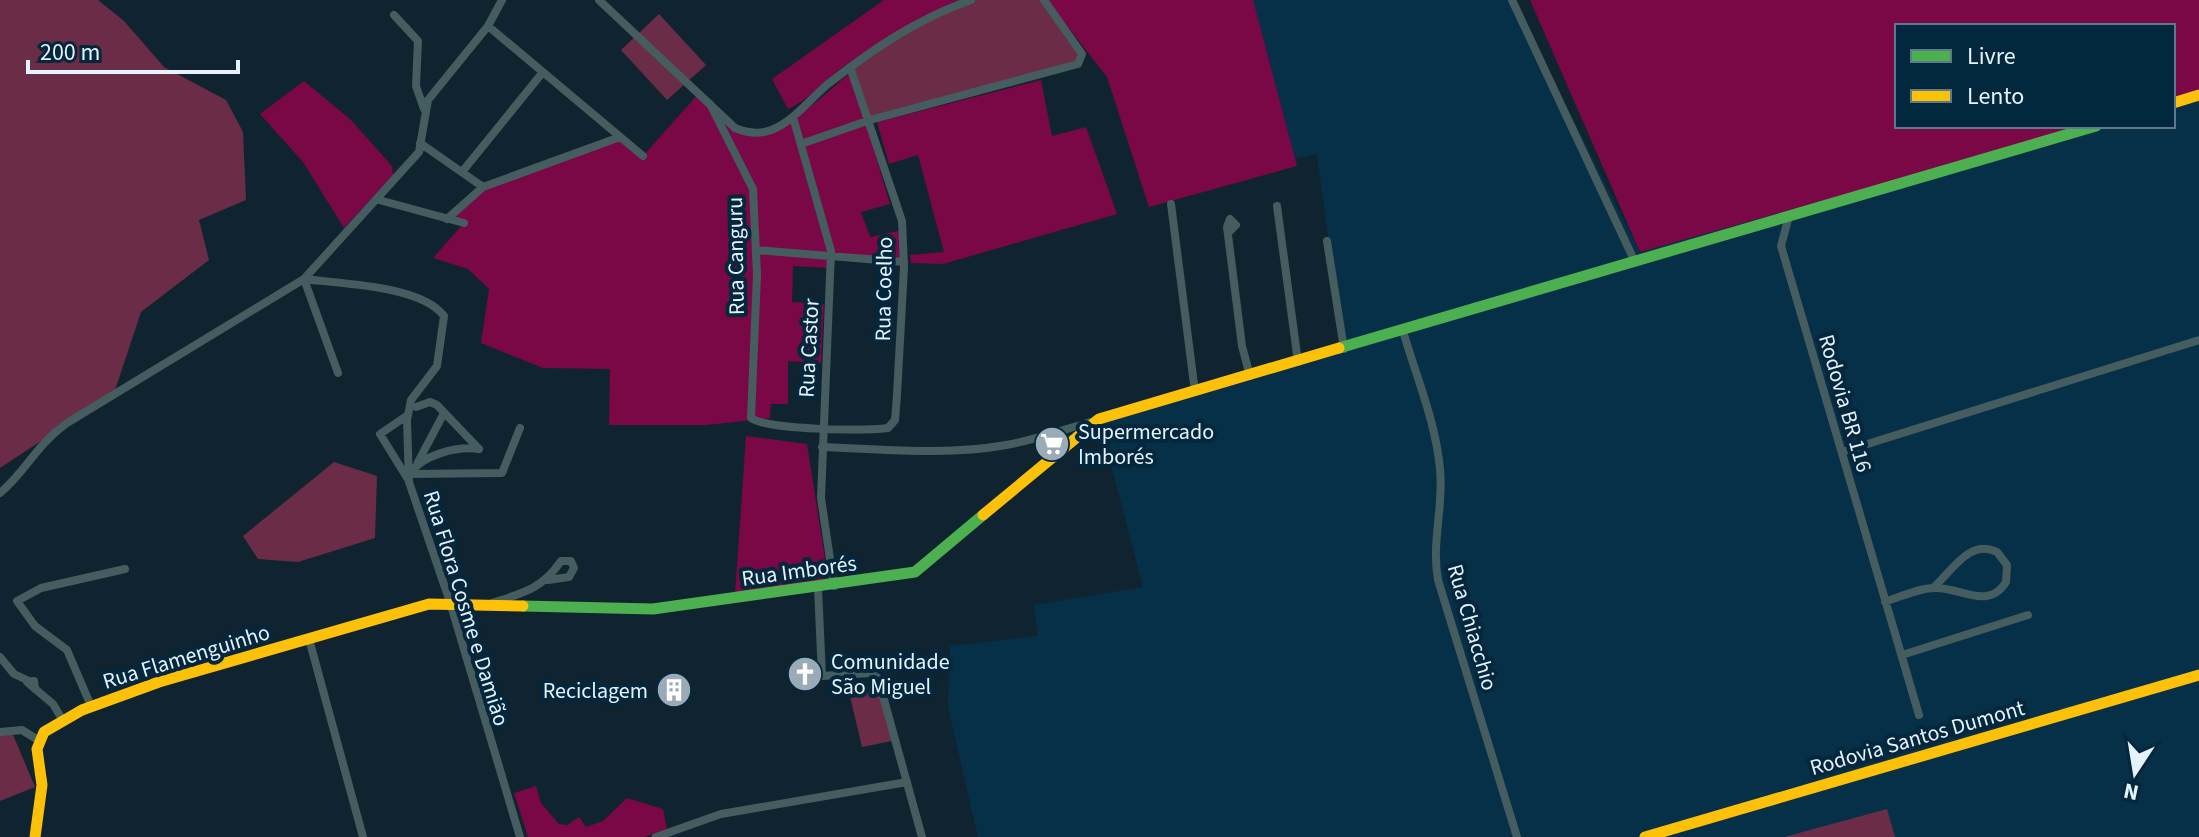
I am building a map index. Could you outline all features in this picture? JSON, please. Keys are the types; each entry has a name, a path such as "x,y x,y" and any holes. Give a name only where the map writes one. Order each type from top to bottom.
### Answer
{"main road":[{"path":"2175,102 2199,95"},
{"path":"1099,419 2089,128"},
{"name":"Rua Imborés","path":"450,602 557,609 653,609 901,576 925,567 1099,419"},
{"name":"Rua Flamenguinho","path":"38,740 62,719 159,682 429,604 450,602"},
{"name":"Rodovia Santos Dumont","path":"1645,837 2199,675"},
{"path":"35,837 42,794 38,740"}],"street":[{"path":"424,109 488,26 502,0"},
{"path":"599,0 735,128 749,134 771,130 793,117 850,67 918,21 971,0"},
{"path":"801,144 870,120 1078,64 1082,54 1044,0"},
{"path":"1512,0 1635,262"},
{"path":"0,493 18,475 40,444 67,423 304,279 379,200 419,152 424,109 416,86 418,41 394,15"},
{"path":"488,26 643,156"},
{"name":"Rua Coelho","path":"822,428 884,429 893,424 904,262 902,221 850,67"},
{"path":"462,172 543,72"},
{"name":"Rua Canguru","path":"710,104 753,189 756,250 751,418 760,423 822,428"},
{"name":"Rua Castor","path":"793,117 827,229 831,256 821,498 834,586"},
{"path":"447,219 483,187 620,137"},
{"path":"420,143 483,187"},
{"path":"379,200 464,223"},
{"path":"1171,204 1190,329 1194,392"},
{"path":"1277,206 1298,362"},
{"name":"Rodovia BR 116","path":"1789,215 1781,246 1919,715"},
{"path":"1228,233 1242,346 1250,376"},
{"path":"1327,241 1344,349"},
{"path":"756,250 904,262"},
{"path":"304,279 338,373"},
{"name":"Rua Flora Cosme e Damião","path":"304,279 390,291 430,304 441,312 445,325 437,366 411,400 408,415 409,478 450,602 520,837"},
{"name":"Rua Chiacchio","path":"1403,331 1439,459 1441,482 1434,551 1438,580 1517,837"},
{"path":"1842,452 2199,340"},
{"path":"416,407 430,402 479,449 464,447 418,462"},
{"path":"409,478 444,413"},
{"path":"408,415 380,434 409,478"},
{"path":"822,447 941,451 1006,445 1099,419"},
{"path":"409,478 502,473 520,428"},
{"path":"1885,602 1933,588 1960,591 1979,598 1992,596 2006,582 2007,565 1993,549 1977,548 1967,552 1933,588"},
{"path":"91,706 67,650 35,626 17,601 41,588 125,569"},
{"path":"491,604 548,580"},
{"path":"818,588 822,676 866,672 876,675 922,837"},
{"path":"1902,655 2028,615"},
{"path":"309,639 363,837"},
{"path":"0,657 14,674 53,704 62,719"},
{"path":"0,732 22,730 38,740"},
{"path":"656,837 721,814 907,782"}],"shaded area":[{"path":"0,0 98,0 124,21 164,67 226,100 243,132 246,200 199,220 209,260 141,312 114,393 0,468"},
{"path":"884,0 960,0 874,46 788,109 772,79"},
{"path":"971,0 1044,0 1082,54 1081,61 870,120 850,67 902,31"},
{"path":"1047,0 1253,0 1297,166 1149,207 1107,77"},
{"path":"1242,0 1513,0 1640,252 2045,128 2175,128 2175,88 2199,81 2199,837 978,837 948,707 950,646 1038,636 1034,605 1143,587 1099,419 1343,348 1317,154 1279,162"},
{"path":"1530,0 2199,0 2199,95 2175,101 2175,24 1895,24 1895,128 2081,128 1640,252"},
{"path":"659,14 706,65 667,100 621,50"},
{"path":"851,72 890,204 861,212 870,237 902,230 904,262 831,256 831,268 793,266 792,302 824,304 821,363 788,361 788,404 771,404 770,418 707,425 609,425 610,369 543,368 481,343 489,289 468,269 433,258 463,224 447,219 485,186 620,137 643,156 699,93 736,128 768,130 813,105"},
{"path":"1041,80 1052,136 1086,127 1117,214 943,264 911,263 910,255 944,252 918,155 889,164 877,122"},
{"path":"304,81 351,120 392,166 393,175 344,228 303,162 260,114"},
{"path":"746,436 807,444 829,584 735,594"},
{"path":"334,462 377,476 375,538 298,562 258,559 243,536"},
{"path":"880,689 892,741 862,747 850,696"},
{"path":"11,730 35,787 0,801 0,734"},
{"path":"536,786 541,803 559,824 567,825 579,817 586,827 603,821 627,798 663,809 667,829 644,837 528,837 514,793"},
{"path":"1887,809 1895,837 1784,837"}],"traffic: fast":[{"path":"1339,348 2089,128"},
{"path":"523,606 653,609 915,572 983,515"}],"traffic: slow":[{"path":"2175,102 2199,95"},
{"path":"983,515 1099,419 1339,348"},
{"path":"35,837 42,785 37,749 44,732 82,710 159,682 429,604 523,606"},
{"path":"1645,837 2199,675"}],"place":[{"name":"Supermercado Imborés","path":"1052,444"},
{"name":"Comunidade São Miguel","path":"805,674"},
{"name":"Reciclagem","path":"674,690"}]}
